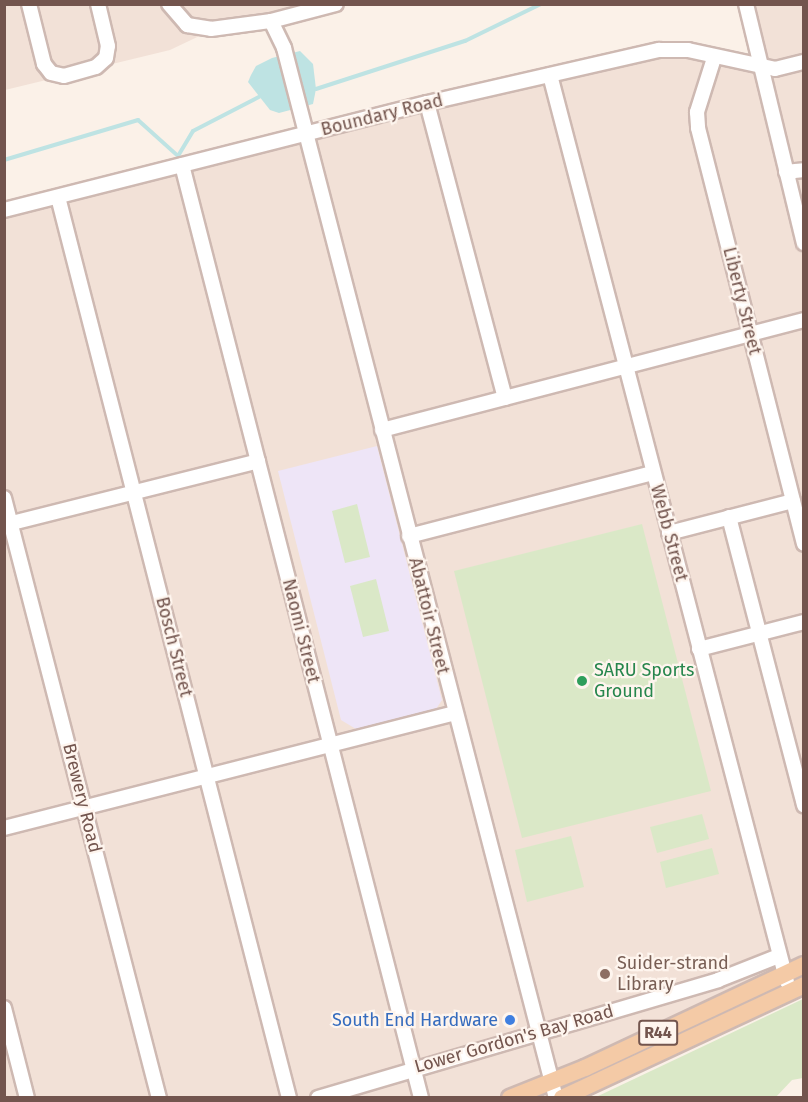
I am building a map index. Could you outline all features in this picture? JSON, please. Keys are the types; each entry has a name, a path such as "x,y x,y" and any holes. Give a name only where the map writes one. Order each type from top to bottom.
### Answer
{"main road":[{"name":"R44","path":"510,1098 553,1090 804,965"},
{"name":"R44","path":"562,1098 797,988"}],"street":[{"path":"28,4 44,64 51,73 64,76 96,67 106,58 108,45 98,4"},
{"path":"169,4 187,25 199,28 271,21 309,8 336,4"},
{"path":"746,4 804,243"},
{"name":"Abattoir Street","path":"271,21 285,52 553,1090"},
{"name":"Boundary Road","path":"4,210 427,103 658,50 688,50 714,58 775,69 804,62"},
{"name":"Liberty Street","path":"714,58 698,112 698,128 804,544"},
{"name":"Webb Street","path":"550,75 779,956 784,973 797,988"},
{"path":"427,103 505,398"},
{"name":"Naomi Street","path":"182,165 421,1098"},
{"path":"786,172 804,170"},
{"name":"Bosch Street","path":"58,197 289,1098"},
{"path":"382,430 804,320"},
{"path":"8,524 258,461"},
{"path":"409,536 653,473"},
{"name":"Brewery Road","path":"4,498 8,524 159,1098"},
{"path":"669,532 793,501"},
{"path":"729,517 804,805"},
{"path":"699,649 804,622"},
{"path":"4,828 454,713"},
{"name":"Lower Gordon's Bay Road","path":"318,1098 413,1068 718,980 779,956"},
{"path":"4,1008 27,1098"}],"shaded area":[{"path":"5,5 343,5 212,30 170,50 5,90"},
{"path":"745,5 803,5 803,975 535,1097 5,1098 5,211 659,50 760,66"},
{"path":"377,446 442,700 436,709 356,729 341,720 278,471"}],"green space":[{"path":"357,504 370,557 345,563 332,511"},
{"name":"SARU Sports Ground","path":"642,524 711,791 522,838 454,571"},
{"path":"376,579 389,631 363,637 350,586"},
{"path":"702,814 709,839 657,853 650,827"},
{"path":"571,836 584,887 527,902 515,850"},
{"path":"712,848 719,874 666,888 660,862"},
{"path":"803,999 803,1078 792,1080 776,1097 596,1097"}],"water":[{"path":"300,51 313,64 316,89 313,104 279,113 270,110 248,82 251,75 256,66 272,58"}],"waterway":[{"path":"316,89 465,41 541,4"},
{"path":"4,160 138,120 178,156 193,131 259,97"}],"place":[{"name":"SARU Sports Ground","path":"582,681"},
{"name":"Suider-strand Library","path":"605,974"},
{"name":"South End Hardware","path":"510,1020"}]}
